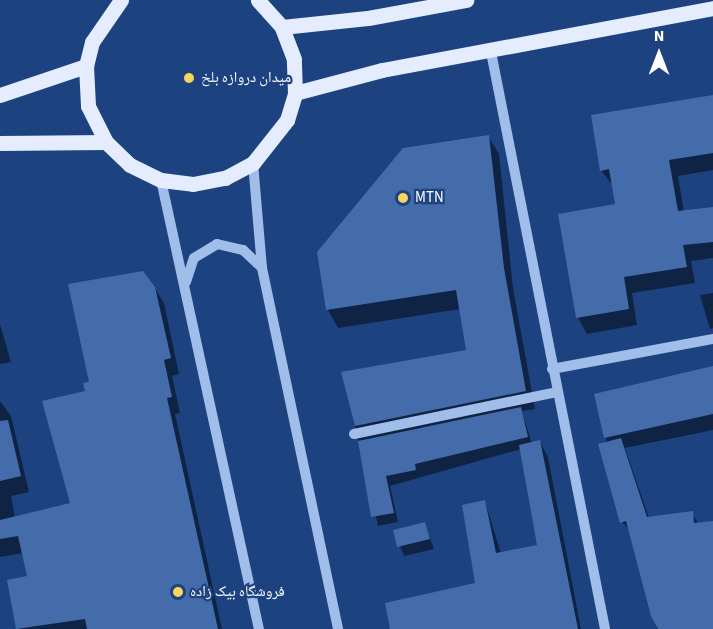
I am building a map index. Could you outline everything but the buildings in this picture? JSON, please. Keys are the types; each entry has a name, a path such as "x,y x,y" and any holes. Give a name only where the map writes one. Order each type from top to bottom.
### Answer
{"main road":[{"path":"121,0 96,34 86,66 88,106 106,142 130,165 161,180 203,182 253,163 273,144 295,93 294,59 282,27 258,0"},
{"path":"282,27 368,18 466,0"},
{"path":"295,93 382,69 491,52 713,8"},
{"path":"0,95 86,66"},
{"path":"0,143 106,142"}],"street":[{"path":"491,52 605,629"},
{"path":"253,163 262,268 338,629"},
{"path":"161,180 259,629"},
{"path":"185,283 194,258 217,244 243,250 262,268"},
{"path":"552,369 713,339"},
{"path":"354,434 557,393"}],"place":[{"name":"میدان دروازه بلخ","path":"189,78"},
{"name":"MTN","path":"403,198"},
{"name":"فروشگاه بیک زاده","path":"178,592"}]}
